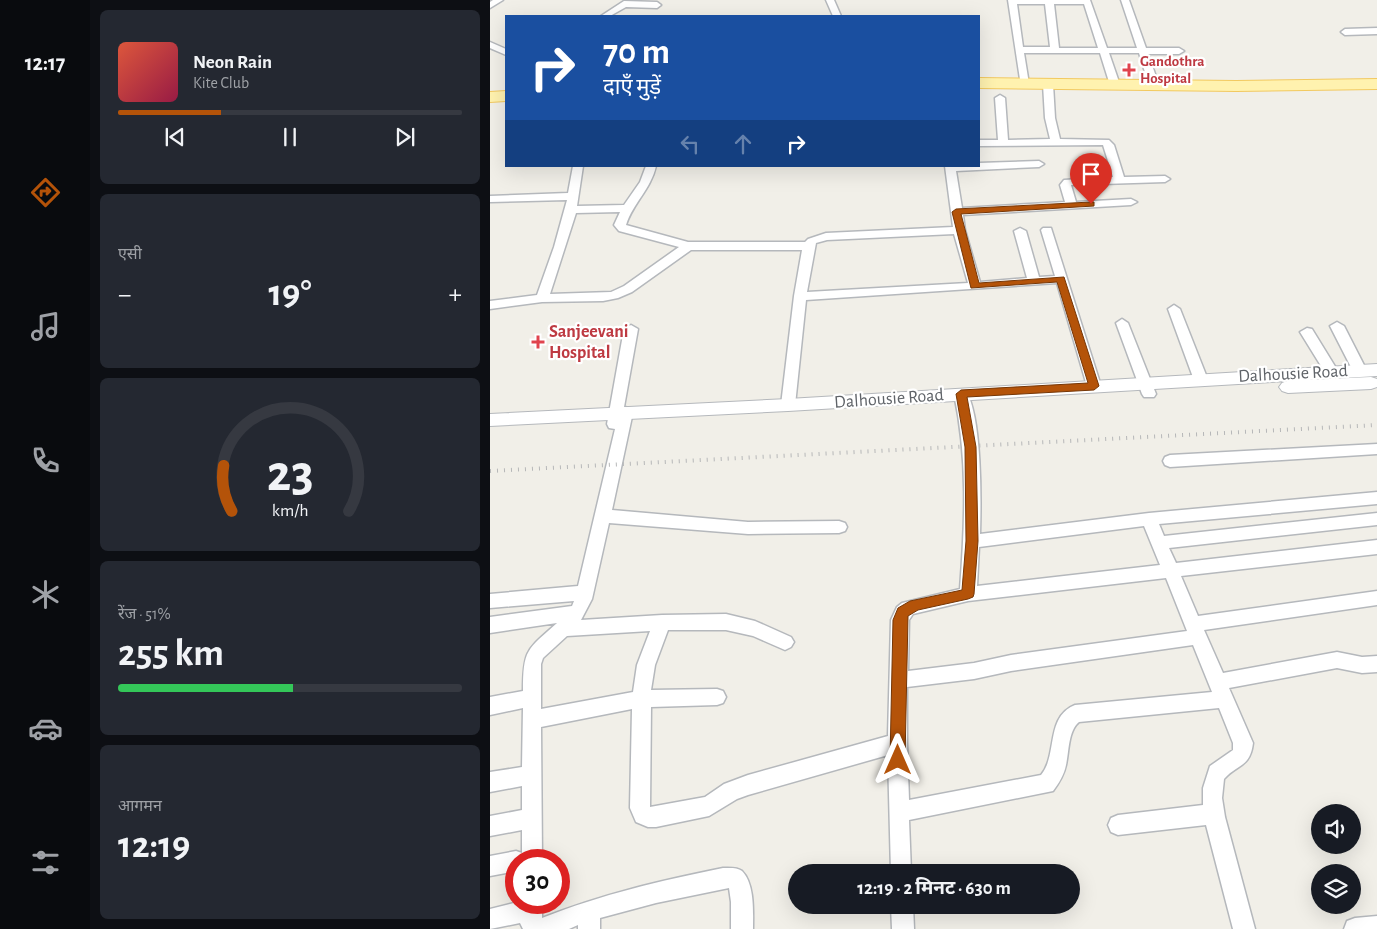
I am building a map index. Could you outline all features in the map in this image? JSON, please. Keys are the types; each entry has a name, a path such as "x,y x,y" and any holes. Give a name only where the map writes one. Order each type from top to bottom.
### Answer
{"main road":[{"path":"980,83 1115,85 1377,84"},
{"path":"490,97 505,96"}],"street":[{"path":"490,5 499,0"},
{"path":"830,0 837,15"},
{"path":"1125,0 1154,85"},
{"path":"1024,84 1012,1 1086,2 1115,85"},
{"path":"1049,2 1055,50"},
{"path":"607,15 624,4 657,5"},
{"path":"1345,32 1377,31"},
{"path":"490,45 505,52"},
{"path":"1019,50 1179,51"},
{"path":"1048,84 1050,118 1056,142"},
{"path":"1000,98 1003,143"},
{"path":"980,143 1098,141 1108,143 1119,180"},
{"path":"980,166 1039,164"},
{"path":"542,298 571,210 578,167"},
{"path":"651,167 647,184 628,208 620,222 623,229 688,246 809,246"},
{"path":"950,167 959,230 975,286"},
{"path":"1072,205 1066,183 1165,179"},
{"path":"490,212 492,199 573,196"},
{"path":"956,212 1131,202"},
{"path":"571,210 628,208"},
{"path":"788,405 800,296 809,246 812,241 821,237 959,230"},
{"path":"1047,230 1094,386"},
{"path":"1020,231 1034,281"},
{"path":"490,305 542,298 603,297 620,293 688,246"},
{"path":"800,296 1061,279"},
{"path":"1174,309 1201,380"},
{"path":"1122,323 1147,389"},
{"path":"1337,326 1368,370"},
{"path":"526,849 531,818 531,698 533,659 541,648 563,630 577,613 585,593 603,516 620,418 631,329"},
{"path":"1307,332 1331,372"},
{"name":"Dalhousie Road","path":"490,420 786,415 1094,386 1147,389 1201,380 1368,370"},
{"name":"Dalhousie Road","path":"490,432 620,418 788,405 962,399 1147,389 1377,382"},
{"path":"962,399 971,447 972,541 968,594"},
{"path":"1170,460 1377,448"},
{"path":"972,541 1149,519 1377,498"},
{"path":"603,516 748,528 839,527"},
{"path":"1149,519 1239,732 1243,752 1238,760 1220,768 1214,776 1211,800 1244,929"},
{"path":"1159,543 1377,519"},
{"path":"901,864 897,743 900,620 903,612 915,605 968,594 1377,547"},
{"path":"490,601 585,593"},
{"path":"899,680 974,671 1377,598"},
{"path":"490,625 577,613"},
{"path":"563,630 662,623 726,622 755,629 785,642"},
{"path":"662,623 646,665 641,699 640,808 643,815 648,817 709,806 731,792 748,785 897,743"},
{"path":"898,812 1046,784 1052,778 1056,768 1067,720 1075,714 1221,690 1337,660 1362,665 1377,664"},
{"path":"531,720 641,699 718,697"},
{"path":"490,706 531,698"},
{"path":"490,782 531,775"},
{"path":"1118,825 1215,814"},
{"path":"490,826 531,818"},
{"path":"490,866 505,863"},
{"path":"531,914 530,923 535,928 541,929 590,920 656,892 723,878 734,878 739,884 741,894 742,929"},
{"path":"490,920 508,914"},
{"path":"902,914 903,929"},
{"path":"1355,929 1377,927"}],"railway":[{"path":"490,471 1377,425"}],"place":[{"name":"Gandothra Hospital","path":"1129,70"},
{"name":"Sanjeevani Hospital","path":"538,342"}],"route":[{"path":"898,760 900,620 903,612 915,605 968,594 972,541 971,447 961,394 1094,386 1061,279 975,286 959,230 956,212 1091,204"}]}
